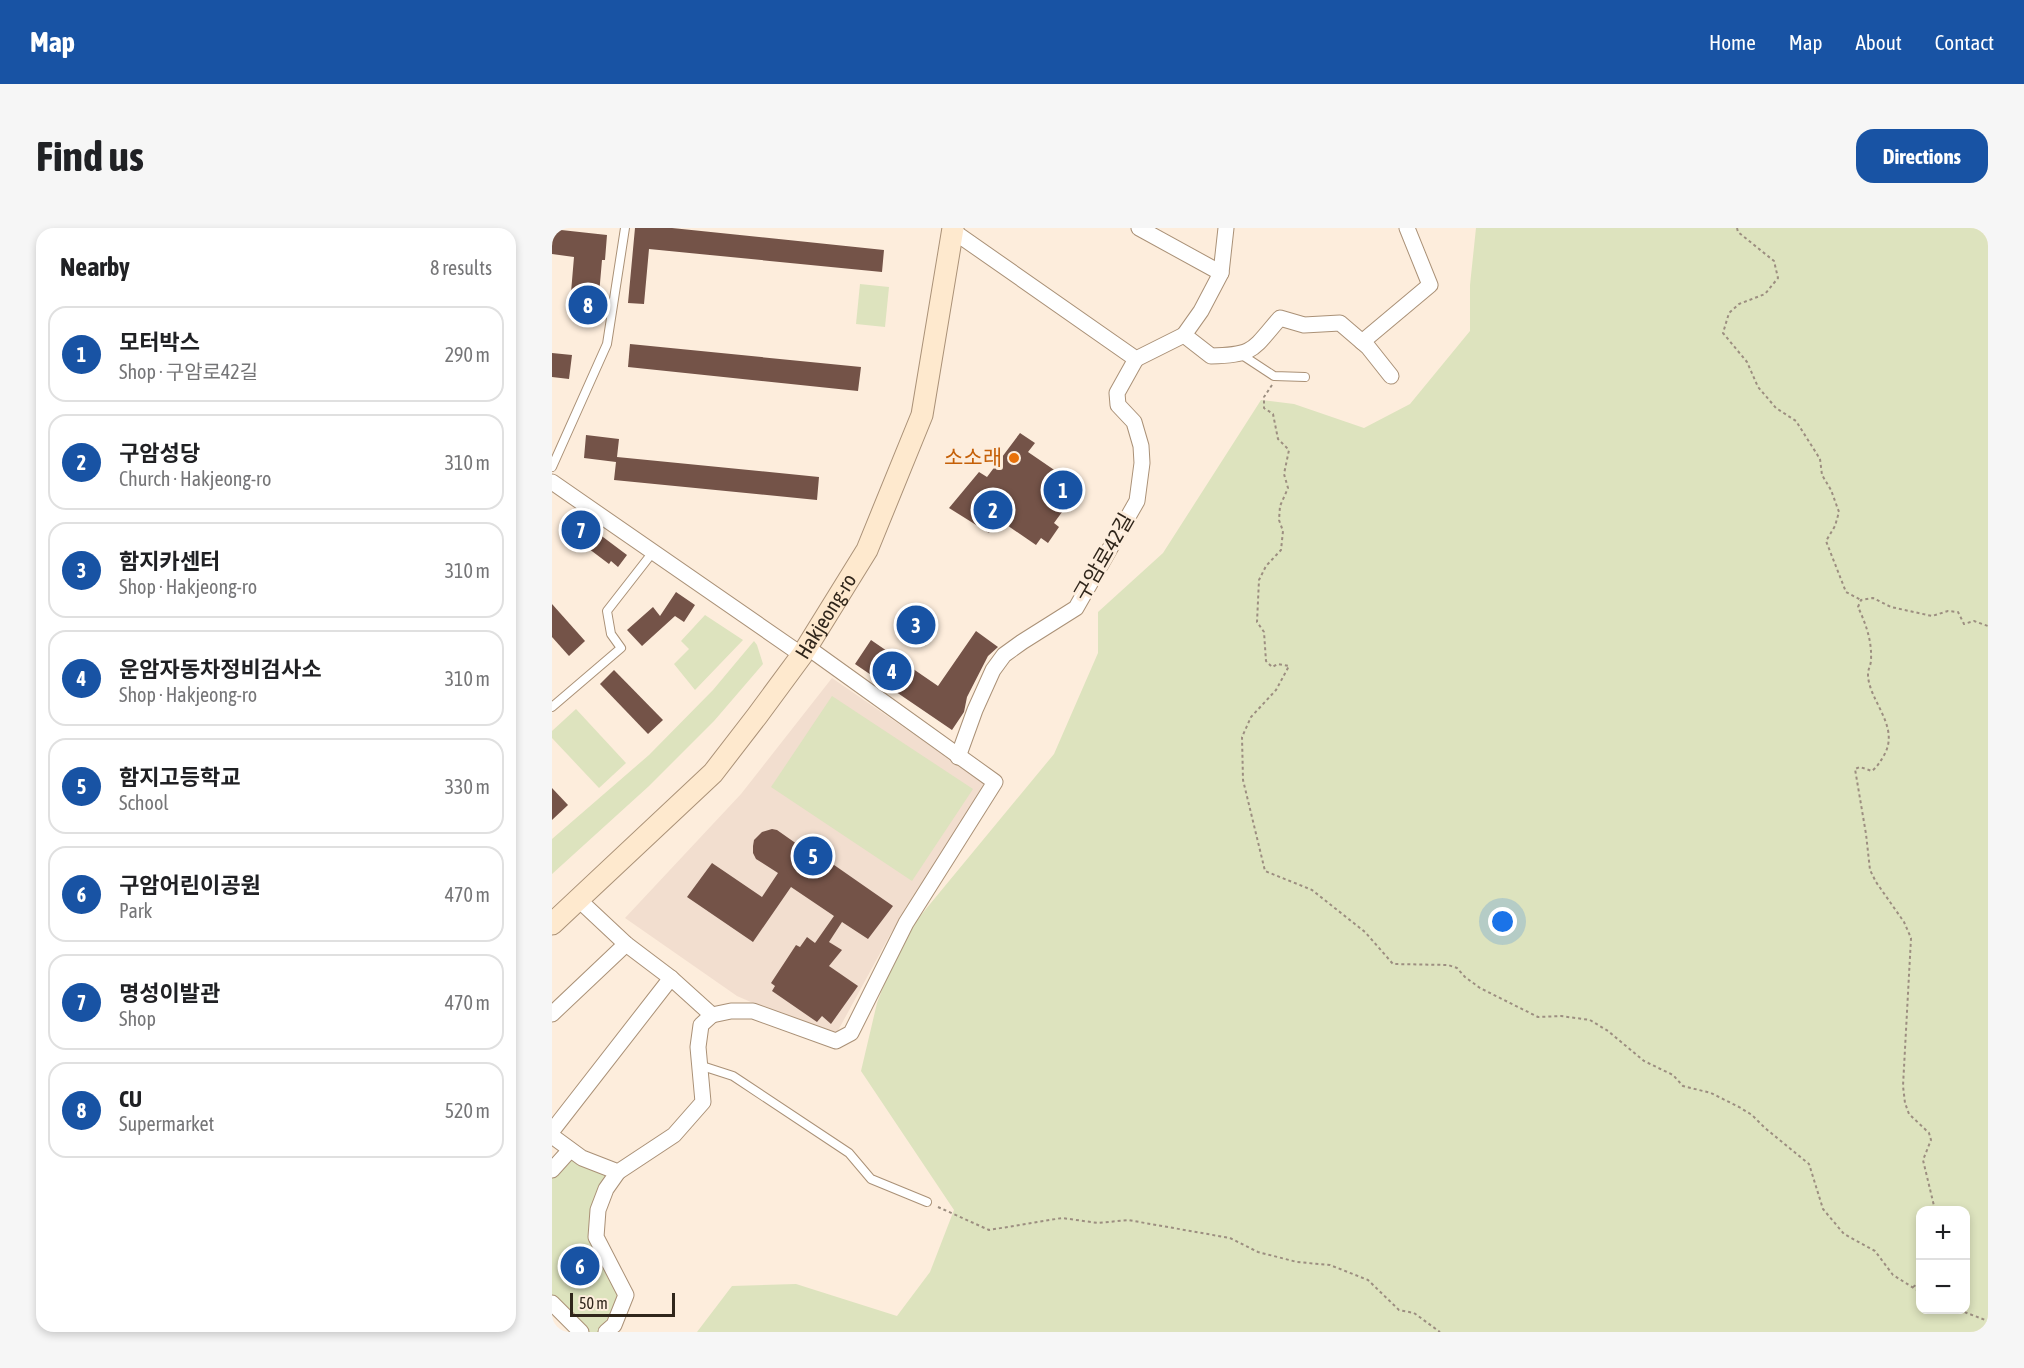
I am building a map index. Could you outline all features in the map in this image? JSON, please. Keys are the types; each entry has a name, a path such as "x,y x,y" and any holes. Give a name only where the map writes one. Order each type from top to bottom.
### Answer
{"main road":[{"name":"Hakjeong-ro","path":"552,924 712,773 804,651 867,550 922,415 953,229"}],"street":[{"path":"1138,228 1221,273"},
{"path":"953,229 1136,359 1184,335 1201,311 1221,273 1226,228"},
{"path":"1362,342 1430,285 1407,228"},
{"path":"1184,335 1211,356 1241,354 1252,350 1280,318 1304,325 1340,323 1362,342 1391,376"},
{"name":"구암로42길","path":"958,757 993,670 1004,655 1076,608 1137,501 1142,463 1141,446 1134,422 1118,405 1117,393 1136,359"},
{"path":"552,482 995,782 906,923 851,1033 836,1041 753,1011 731,1011 712,1015 701,1025 698,1047 703,1102 674,1135 618,1172 606,1189 598,1210 596,1237 626,1295 614,1325 606,1332"},
{"path":"579,900 626,944 671,978 712,1015"},
{"path":"552,1014 626,944"},
{"path":"552,1131 671,978"},
{"path":"552,1136 582,1158 618,1172"},
{"path":"552,1170 570,1150"},
{"path":"552,1303 581,1332"}],"lane":[{"path":"552,467 607,344 625,228"},
{"path":"1241,354 1274,376 1305,377"},
{"path":"552,707 621,648 611,634 607,611 653,552"},
{"path":"699,1065 733,1076 743,1082 849,1153 871,1179 927,1202"}],"path":[{"path":"1737,228 1738,232 1774,261 1778,278 1765,294 1739,304 1729,313 1723,333 1747,362 1758,387 1776,408 1796,421 1820,459 1822,475 1831,490 1839,512 1835,526 1826,541 1846,592 1861,600 1873,598 1891,607 1932,616 1948,611 1958,612 1964,624 1974,621 1988,626"},
{"path":"1274,376 1274,382 1264,397 1264,408 1273,414 1278,439 1289,450 1284,474 1288,488 1280,506 1281,550 1266,566 1259,580 1257,622 1264,632 1266,661 1272,668 1278,664 1289,666 1276,690 1251,717 1242,737 1243,780 1265,871 1312,890 1365,932 1393,964 1448,965 1457,968 1480,988 1538,1017 1561,1016 1590,1020 1608,1031 1644,1061 1673,1075 1683,1086 1711,1093 1752,1115 1809,1164 1823,1209 1844,1234 1875,1251 1893,1275 1916,1290"},
{"path":"1861,600 1858,607 1868,628 1871,662 1867,673 1884,715 1889,738 1888,750 1876,768 1872,771 1860,767 1855,770 1870,870 1904,922 1911,938 1905,1103 1909,1114 1929,1132 1931,1140 1923,1160 1934,1206"},
{"path":"927,1202 989,1230 1062,1218 1098,1223 1128,1220 1230,1238 1258,1252 1297,1262 1330,1265 1368,1280 1400,1310 1414,1313 1440,1332"},
{"path":"1970,1314 1988,1321"}],"shaded area":[{"path":"832,678 989,786 891,933 834,1038 737,996 625,918 741,794"}],"green space":[{"path":"1476,228 1988,228 1988,1332 697,1332 732,1286 796,1284 897,1316 930,1272 954,1210 861,1071 877,1003 902,938 1054,754 1098,653 1098,612 1163,553 1261,400 1294,404 1364,428 1410,404 1470,331 1470,285"},
{"path":"860,284 889,287 885,327 856,324"},
{"path":"705,615 743,640 695,690 674,664 689,649 681,641"},
{"path":"754,641 763,664 714,721 649,786 552,874 552,839 649,755 713,690"},
{"path":"832,696 973,789 912,881 771,787"},
{"path":"576,709 626,763 599,788 552,738 552,731"},
{"path":"570,1158 614,1175 596,1237 622,1295 599,1332 588,1332 552,1296 552,1177"}],"building":[{"path":"635,228 672,228 884,250 882,272 649,249 644,304 628,303"},
{"path":"552,229 607,235 605,260 602,260 597,318 569,316 574,257 552,254"},
{"path":"630,344 861,367 858,391 628,367"},
{"path":"552,353 572,355 569,379 552,377"},
{"path":"1020,433 1035,443 1028,452 1066,478 1071,472 1084,482 1054,523 1059,527 1048,543 1041,538 1036,545 998,519 989,533 949,508 979,472 987,477"},
{"path":"586,435 619,439 617,457 819,477 817,500 614,480 616,462 584,458"},
{"path":"579,519 627,555 618,567 611,561 609,564 568,533"},
{"path":"676,592 695,605 684,622 675,616 642,646 627,630 653,607 660,616"},
{"path":"552,604 585,641 569,656 552,637"},
{"path":"911,609 938,627 925,646 898,628"},
{"path":"976,631 998,647 988,656 967,697 964,712 952,730 855,664 871,640 938,686"},
{"path":"614,670 663,720 648,734 600,684"},
{"path":"552,788 568,805 552,820"},
{"path":"777,830 804,849 812,853 814,851 893,906 868,939 842,922 829,942 842,950 829,966 858,986 831,1024 822,1016 817,1022 772,991 775,986 771,983 796,945 800,947 807,937 815,943 834,916 791,887 753,942 687,897 712,863 762,897 778,873 756,859 753,846 754,840 762,832"}],"place":[{"name":"CU","path":"588,305"},
{"name":"소소래","path":"1014,458"},
{"name":"모터박스","path":"1063,490"},
{"name":"구암성당","path":"993,510"},
{"name":"명성이발관","path":"581,530"},
{"name":"함지카센터","path":"916,625"},
{"name":"운암자동차정비검사소","path":"892,671"},
{"name":"함지고등학교","path":"813,856"},
{"name":"구암어린이공원","path":"580,1266"}]}
